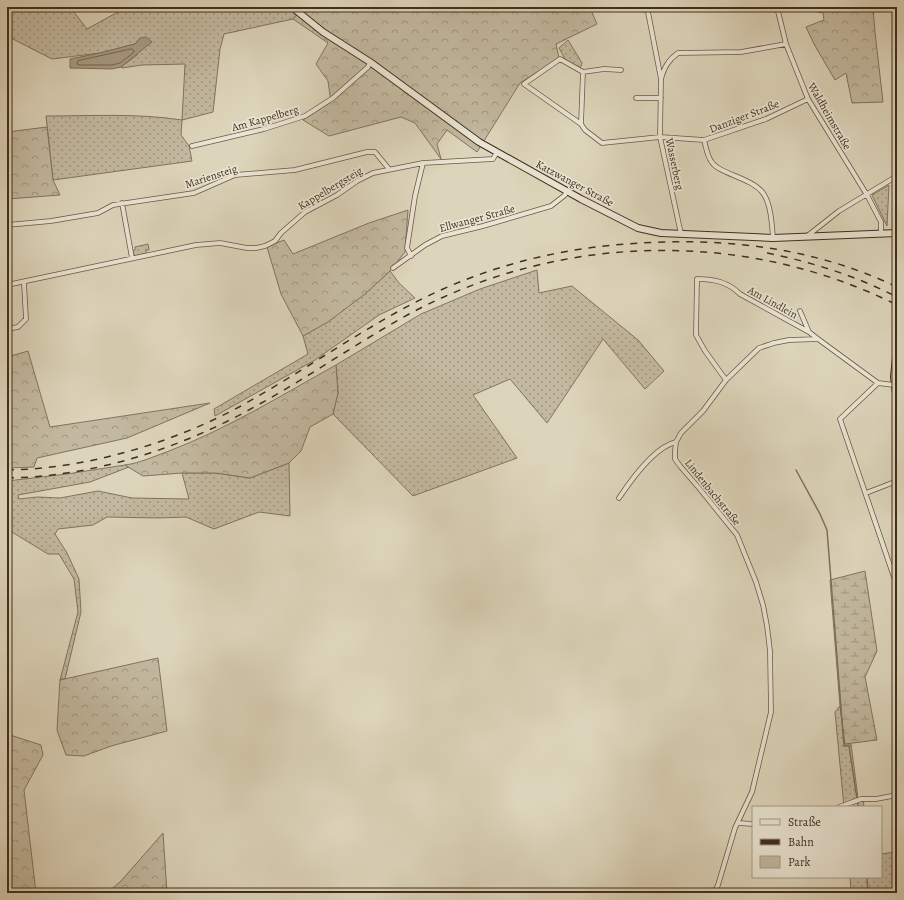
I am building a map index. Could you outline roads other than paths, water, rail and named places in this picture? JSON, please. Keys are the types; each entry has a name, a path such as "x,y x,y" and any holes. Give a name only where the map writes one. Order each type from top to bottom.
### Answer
{"main road":[{"name":"Katzwanger Straße","path":"292,7 323,32 370,62 479,142 638,228 661,233 773,238 881,233 896,234"},
{"path":"897,348 894,368 894,385 897,401"}],"street":[{"name":"Wasserberg","path":"647,7 661,79 660,137 681,234"},
{"name":"Waldheimstraße","path":"777,7 786,44 808,99 867,195 881,222 881,233"},
{"path":"661,79 665,67 672,57 678,53 741,52 786,44"},
{"name":"Danziger Straße","path":"583,72 560,59 524,84 581,124 585,130 602,143 660,137 704,140 766,119 808,99"},
{"name":"Am Kappelberg","path":"192,146 264,129 305,116 333,98 368,67 370,62"},
{"path":"581,124 583,72 604,69 621,70"},
{"path":"636,98 661,98"},
{"path":"704,140 711,162 717,168 751,182 763,193 770,212 773,238"},
{"name":"Mariensteig","path":"7,225 51,221 98,213 113,205 194,193 235,176 295,170 367,152 375,152 389,169"},
{"name":"Kappelbergsteig","path":"7,285 24,283 132,258 209,244 220,243 247,248 265,246 276,241 281,233 305,212 373,173 423,164 493,159 497,152"},
{"path":"411,256 407,248 415,196 423,164"},
{"path":"806,237 839,211 897,176"},
{"name":"Ellwanger Straße","path":"393,268 425,245 442,236 552,206 564,195 567,190"},
{"path":"122,204 132,258"},
{"name":"Am Lindlein","path":"726,380 705,351 696,335 697,279 708,279 731,286 740,294 809,332"},
{"path":"7,329 18,327 26,319 24,283"},
{"path":"800,311 809,332 878,383 894,385"},
{"path":"619,498 637,473 652,457 670,444 676,442 681,433 703,411 726,380 759,348 789,340 818,339"},
{"path":"878,383 840,419 897,586"},
{"name":"Lindenbachstraße","path":"676,442 674,451 675,459 737,535 756,582 763,605 770,651 771,712 752,792 738,823 714,893"},
{"path":"866,493 897,482"},
{"path":"842,806 861,799 876,799 897,795"},
{"path":"738,823 752,824"}],"water":[{"path":"146,37 152,42 121,67 112,69 70,68 70,59 135,44 140,38"}],"waterway":[{"path":"796,470 827,530 844,746 849,746 857,799"},
{"path":"867,878 868,893"}],"railway":[{"path":"7,470 37,469 96,459 156,443 185,432 239,407 388,317 441,290 472,277 503,267 567,251 666,242 726,243 755,246 813,257 841,265 897,287"},
{"path":"7,478 72,472 104,466 167,447 198,435 256,406 411,313 469,287 529,267 591,255 653,250 716,253 778,263 839,280 897,305"},
{"path":"767,253 834,270 897,297"}]}
